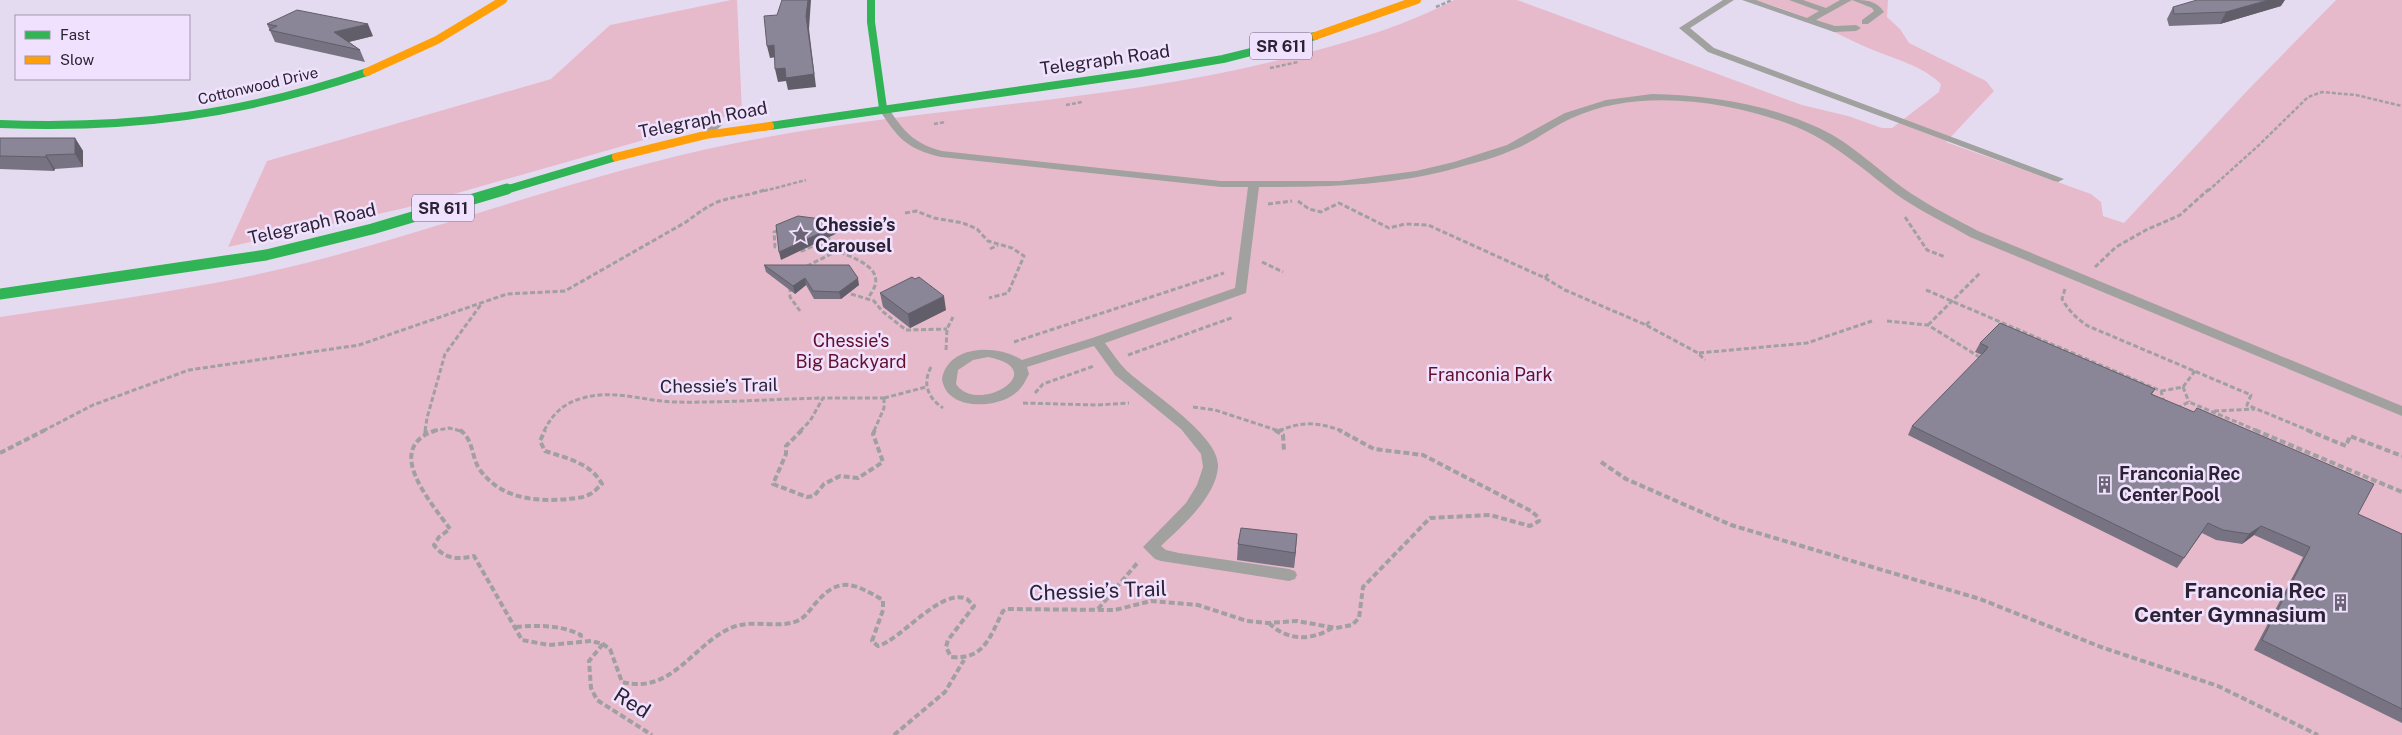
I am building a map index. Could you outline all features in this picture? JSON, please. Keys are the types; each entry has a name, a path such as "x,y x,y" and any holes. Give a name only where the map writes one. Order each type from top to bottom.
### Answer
{"main road":[{"name":"Cottonwood Drive","path":"0,124 72,128 158,121 238,108 291,96 352,77 415,53 474,20 503,0"},
{"path":"871,0 871,22 883,108"},
{"name":"Telegraph Road","path":"0,294 275,253 372,229 597,162 705,135 883,108 1140,73 1223,59 1330,32 1417,0"}],"lane":[{"path":"1730,0 1684,28 1711,50 2058,179"},
{"path":"1747,0 1834,29 1856,28"},
{"path":"1794,0 1827,11"},
{"path":"1808,21 1847,0"},
{"path":"1857,0 1875,6 1879,12 1865,22"},
{"path":"883,108 907,142 925,150 941,154 1254,185 1340,184 1416,174 1457,165 1511,147 1569,115 1606,103 1652,98 1699,100 1762,111 1816,131 1848,150 1889,184 1925,208 1981,237 2402,411"},
{"path":"705,135 718,124 711,120"},
{"path":"1020,365 1097,341 1241,290 1254,185"},
{"path":"1097,341 1120,372 1186,426 1208,453 1212,467 1204,486 1190,507 1151,547 1161,555 1179,559 1289,575"},
{"path":"1001,354 1012,358 1020,365 1022,373 1020,381 1013,389 1002,396 975,400 953,391 948,383 948,374 953,366 962,359 974,355 1001,354"}],"path":[{"path":"2081,279 2116,247 2146,230 2180,215 2259,146 2308,97 2322,92 2356,94 2402,106"},
{"path":"0,453 93,406 188,370 359,345 507,294 565,291 686,222 702,210 721,201 749,196 776,186 806,180"},
{"path":"1294,194 1309,209 1321,212 1339,203 1389,228 1405,224 1428,225 1545,278 1565,290 1646,325 1698,353 1706,360"},
{"path":"1335,198 1344,198"},
{"path":"1265,204 1309,200"},
{"path":"905,212 916,211 934,218 963,223 977,229 988,241 1020,252 1024,256 1008,293 989,298"},
{"path":"1903,213 1928,250 1945,257"},
{"path":"819,244 829,239 826,224 800,220 774,232 775,247 802,251 819,244 859,261 872,270 877,279 868,298"},
{"path":"990,249 998,244"},
{"path":"801,269 836,252"},
{"path":"1259,260 1283,272"},
{"path":"1189,284 1229,272"},
{"path":"1545,278 1549,273"},
{"path":"1928,326 1980,273"},
{"path":"790,283 790,297 800,311"},
{"path":"2065,286 2062,299 2076,318 2103,333 2251,395 2247,405 2346,446 2350,436 2402,456"},
{"path":"1926,290 2161,391 2183,387 2195,371"},
{"path":"851,294 868,298 906,330 947,329"},
{"path":"482,303 445,354 427,418 425,434 413,445 410,466 417,480 450,529 439,537 434,545 438,552 449,558 463,560 474,556 516,627 518,636 530,643 549,645 580,641 604,644 610,650 622,682 634,687 650,685 668,676 719,634 748,623 774,624 799,621 825,592 834,586 847,583 854,584 882,600 884,606 875,626 872,641 878,646 894,640 906,626 950,600 963,597 972,601 974,606 948,640 946,647 951,657 964,660 945,692 894,735"},
{"path":"946,354 947,329 953,318"},
{"path":"1646,325 1650,321"},
{"path":"1698,353 1807,343 1872,321"},
{"path":"1887,321 1928,326 1982,358"},
{"path":"884,398 884,408 873,434 883,462 859,479 851,480 840,476 824,484 814,496 807,497 773,484 786,454 786,446 810,422 823,398 884,398 926,387"},
{"path":"2183,387 2189,402 2402,492"},
{"path":"2161,391 2164,405"},
{"name":"Chessie’s Trail","path":"425,434 449,427 460,430 468,437 480,470 505,492 525,499 579,498 591,493 602,484 600,476 592,470 545,452 540,441 549,419 566,404 596,394 613,393 662,402 823,398"},
{"path":"2174,409 2189,402"},
{"path":"2211,411 2257,409"},
{"name":"Chessie’s Trail","path":"964,660 980,652 1003,611 1007,609 1115,610 1151,601 1198,605 1247,621 1268,623 1297,621 1332,628 1348,627 1356,623 1359,618 1363,587 1430,518 1490,515 1530,526 1539,521 1531,510 1423,455 1374,449 1340,430 1320,424 1301,423 1279,431 1283,435 1284,451"},
{"path":"1601,462 1626,479 1732,525 1858,561 1980,599 2101,647 2218,686 2318,735"},
{"path":"1097,610 1151,547"},
{"name":"Chessie’s Trail","path":"1268,623 1285,635 1306,638 1321,635 1332,628"},
{"path":"516,627 535,625 575,632 581,635 580,641"},
{"name":"Red","path":"604,644 589,661 591,688 597,700 652,735"}],"green space":[{"path":"737,0 742,112 405,208 228,247 267,161 551,79 610,25"},
{"name":"Franconia Park","path":"1454,0 1517,0 1802,105 1848,116 1882,128 1892,128 1939,92 1941,84 1925,72 1798,15 1752,0 1888,0 1887,17 1900,29 1909,43 1986,81 1994,91 1946,142 2091,194 2101,202 2103,216 2124,223 2246,92 2336,0 2402,0 2402,735 0,735 0,317 156,293 272,271 416,232 628,169 736,143 807,130 879,120 1094,94 1236,70 1363,37 1419,17"}],"building":[{"path":"782,0 808,0 806,16 814,74 786,78 785,68 775,69 774,45 767,46 764,16 777,15"},
{"path":"2197,0 2268,0 2226,12 2174,14 2173,7"},
{"path":"297,10 368,24 334,32 360,50 269,30 277,26 267,24"},
{"path":"0,138 75,138 75,154 46,155 46,157 0,156"},
{"path":"798,216 844,222 779,252 776,225"},
{"path":"764,265 849,265 858,278 839,292 813,291 805,278 793,286"},
{"path":"912,277 915,279 919,277 944,296 908,314 880,293"},
{"path":"2000,323 2155,389 2151,394 2194,412 2197,408 2374,484 2358,514 2402,534 2402,709 2262,640 2310,547 2261,526 2249,534 2223,530 2208,523 2184,558 1912,426 1985,351 1988,347 1980,343"},
{"path":"1241,528 1297,534 1295,553 1238,544"}],"traffic: fast":[{"path":"871,0 871,22 883,108"},
{"path":"770,126 1140,73 1223,59 1315,36"},
{"path":"0,124 95,125 186,117 276,100 367,72"},
{"path":"0,294 266,255 372,229 616,157"}],"traffic: slow":[{"path":"367,72 437,40 503,0"},
{"path":"1315,36 1417,0"},
{"path":"616,157 705,135 770,126"}],"place":[{"name":"Chessie’s Carousel","path":"801,235"},
{"name":"Franconia Rec Center Pool","path":"2105,484"},
{"name":"Franconia Rec Center Gymnasium","path":"2340,603"}],"park label":[{"name":"Chessie's Big Backyard","path":"851,351"}]}
